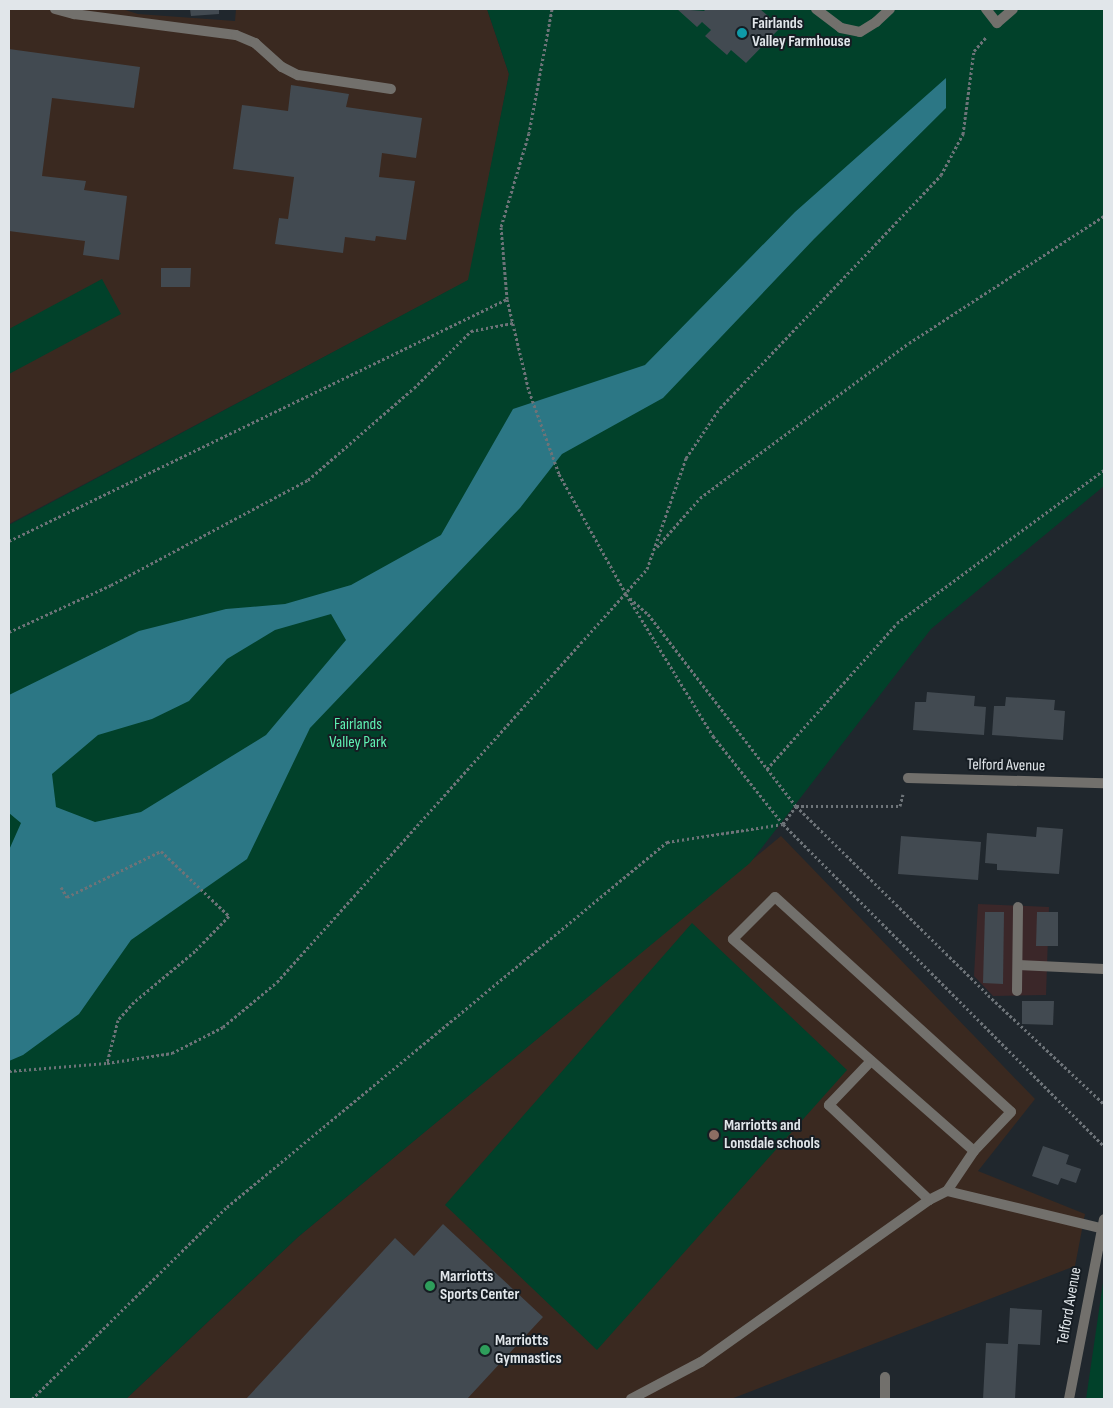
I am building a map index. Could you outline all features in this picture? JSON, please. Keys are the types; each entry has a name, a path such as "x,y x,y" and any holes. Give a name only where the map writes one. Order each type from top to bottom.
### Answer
{"street":[{"path":"55,9 74,14 236,35 255,43 282,68 298,76 391,89"},
{"path":"816,9 841,28 860,32 876,22 890,9"},
{"path":"986,9 997,23 1013,9"},
{"name":"Telford Avenue","path":"908,778 1104,783"},
{"path":"631,1399 701,1362 929,1200 947,1191 974,1151 1011,1112 775,897 733,939 974,1151"},
{"path":"1017,991 1018,907"},
{"path":"1018,965 1104,969"},
{"path":"871,1061 829,1106 929,1200"},
{"path":"947,1191 1102,1224"},
{"name":"Telford Avenue","path":"1068,1399 1102,1224"},
{"path":"885,1377 885,1399"}],"path":[{"path":"552,9 529,133 501,227 507,299 529,391 559,474 626,594 713,736 783,824 1104,1146"},
{"path":"9,1071 108,1064 172,1053 223,1027 277,982 647,569 686,458 720,408 941,175 963,134 974,52 997,23"},
{"path":"655,549 700,498 732,474 909,343 1104,216"},
{"path":"9,541 507,299"},
{"path":"9,632 111,585 308,480 414,388 471,331 513,323"},
{"path":"767,769 897,623 1104,470"},
{"path":"626,594 648,614 796,806 988,995 1104,1104"},
{"path":"796,806 900,806 908,778"},
{"path":"32,1399 227,1207 667,842 783,824 796,806"},
{"path":"61,887 66,898 161,851 229,916 195,951 134,1002 118,1020 108,1064"}],"shaded area":[{"path":"9,9 122,9 138,14 235,21 236,9 487,9 509,74 469,280 9,524"},
{"name":"Marriotts and Lonsdale schools","path":"781,836 1035,1099 978,1171 1085,1214 1075,1266 731,1399 126,1399 298,1237"},
{"path":"978,904 1049,907 1046,995 993,996 974,976"}],"green space":[{"name":"Fairlands Valley Park","path":"487,9 1104,9 1104,486 931,629 750,863 298,1237 126,1399 9,1399 9,525 468,280 509,74"},
{"path":"102,279 121,314 9,374 9,329"},
{"path":"692,923 847,1070 597,1350 445,1205"},
{"path":"1104,1276 1104,1399 1086,1399"}],"water":[{"path":"946,78 946,108 814,239 663,398 562,454 520,508 310,728 247,859 131,940 79,1014 23,1055 9,1061 9,850 21,823 9,813 9,695 139,631 226,609 285,604 351,585 441,535 513,409 645,365 795,212","holes":["331,614 346,640 266,735 141,812 95,822 56,807 52,774 98,735 152,719 189,701 227,659 275,630"]}],"building":[{"path":"190,9 219,9 219,14 191,16"},
{"name":"Fairlands Valley Farmhouse","path":"677,9 704,11 706,9 760,9 781,27 746,63 731,50 727,55 705,36 711,30 702,22 697,27"},
{"path":"9,49 140,67 134,108 52,98 42,176 86,181 84,190 127,196 119,260 83,255 85,241 9,231"},
{"path":"291,85 349,94 346,107 422,118 416,158 382,153 379,177 415,181 406,240 376,236 375,241 345,237 343,253 275,244 279,218 288,219 294,177 233,169 242,105 288,111"},
{"path":"161,268 191,268 190,287 161,287"},
{"path":"927,692 975,696 974,706 986,707 984,735 913,730 915,702 926,702"},
{"path":"1006,697 1055,700 1054,710 1065,711 1063,740 992,735 994,706 1005,706"},
{"path":"1037,827 1063,829 1059,874 997,870 997,864 985,863 987,833 1036,837"},
{"path":"901,836 981,842 978,880 898,874"},
{"path":"985,912 1004,912 1003,984 983,983"},
{"path":"1037,912 1058,912 1058,946 1036,946"},
{"path":"1022,1001 1054,1001 1053,1025 1022,1024"},
{"path":"1043,1146 1069,1155 1066,1164 1081,1169 1076,1183 1061,1178 1058,1185 1032,1176"},
{"name":"Marriotts Sports Center","path":"443,1224 543,1317 467,1399 246,1399 395,1238 414,1256"},
{"path":"1010,1308 1042,1310 1040,1345 1018,1344 1015,1399 983,1399 986,1343 1008,1344"}],"place":[{"name":"Fairlands Valley Farmhouse","path":"742,33"},
{"name":"Marriotts and Lonsdale schools","path":"714,1135"},
{"name":"Marriotts Sports Center","path":"430,1286"},
{"name":"Marriotts Gymnastics","path":"485,1350"}]}
